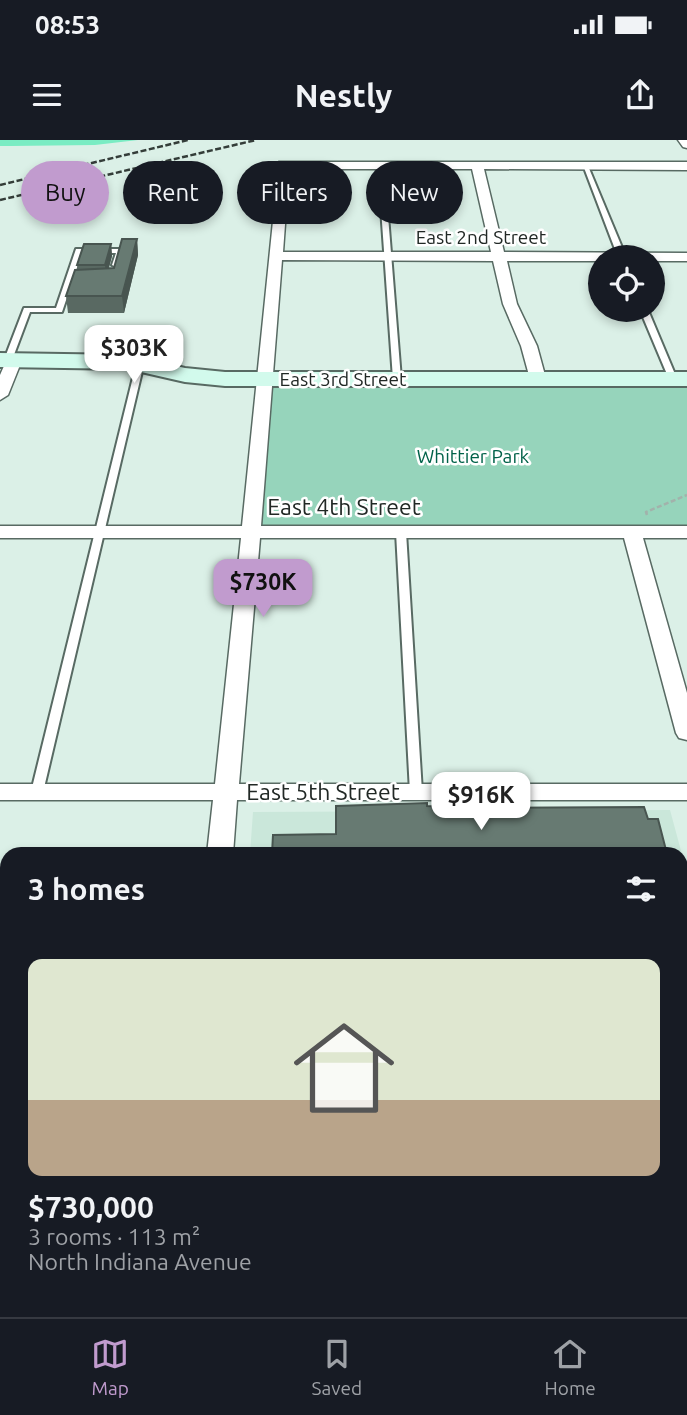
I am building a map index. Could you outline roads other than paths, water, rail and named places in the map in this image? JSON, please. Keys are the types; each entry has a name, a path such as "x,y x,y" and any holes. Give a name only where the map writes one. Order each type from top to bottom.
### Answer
{"street":[{"path":"684,140 687,145"},
{"path":"221,847 283,165 366,166"},
{"path":"463,166 687,166"},
{"path":"477,166 510,304 529,346 538,379"},
{"name":"East 2nd Street","path":"276,257 588,257"},
{"name":"East 2nd Street","path":"665,257 687,257"},
{"path":"0,395 7,360"},
{"name":"East 3rd Street","path":"7,360 140,363 196,377 265,379 680,379"},
{"name":"East 4th Street","path":"0,532 687,532"},
{"path":"642,532 687,733"},
{"name":"East 5th Street","path":"0,792 687,792"}],"lane":[{"path":"585,166 617,245"},
{"path":"385,224 397,379"},
{"path":"7,360 27,310 59,310 79,251 120,251 114,272"},
{"path":"68,282 79,282"},
{"path":"650,322 680,379"},
{"path":"37,792 140,363"},
{"path":"401,532 416,792"}],"railway":[{"path":"0,185 188,140"},
{"path":"0,200 256,140"}],"park label":[{"name":"Whittier Park","path":"473,456"}]}
